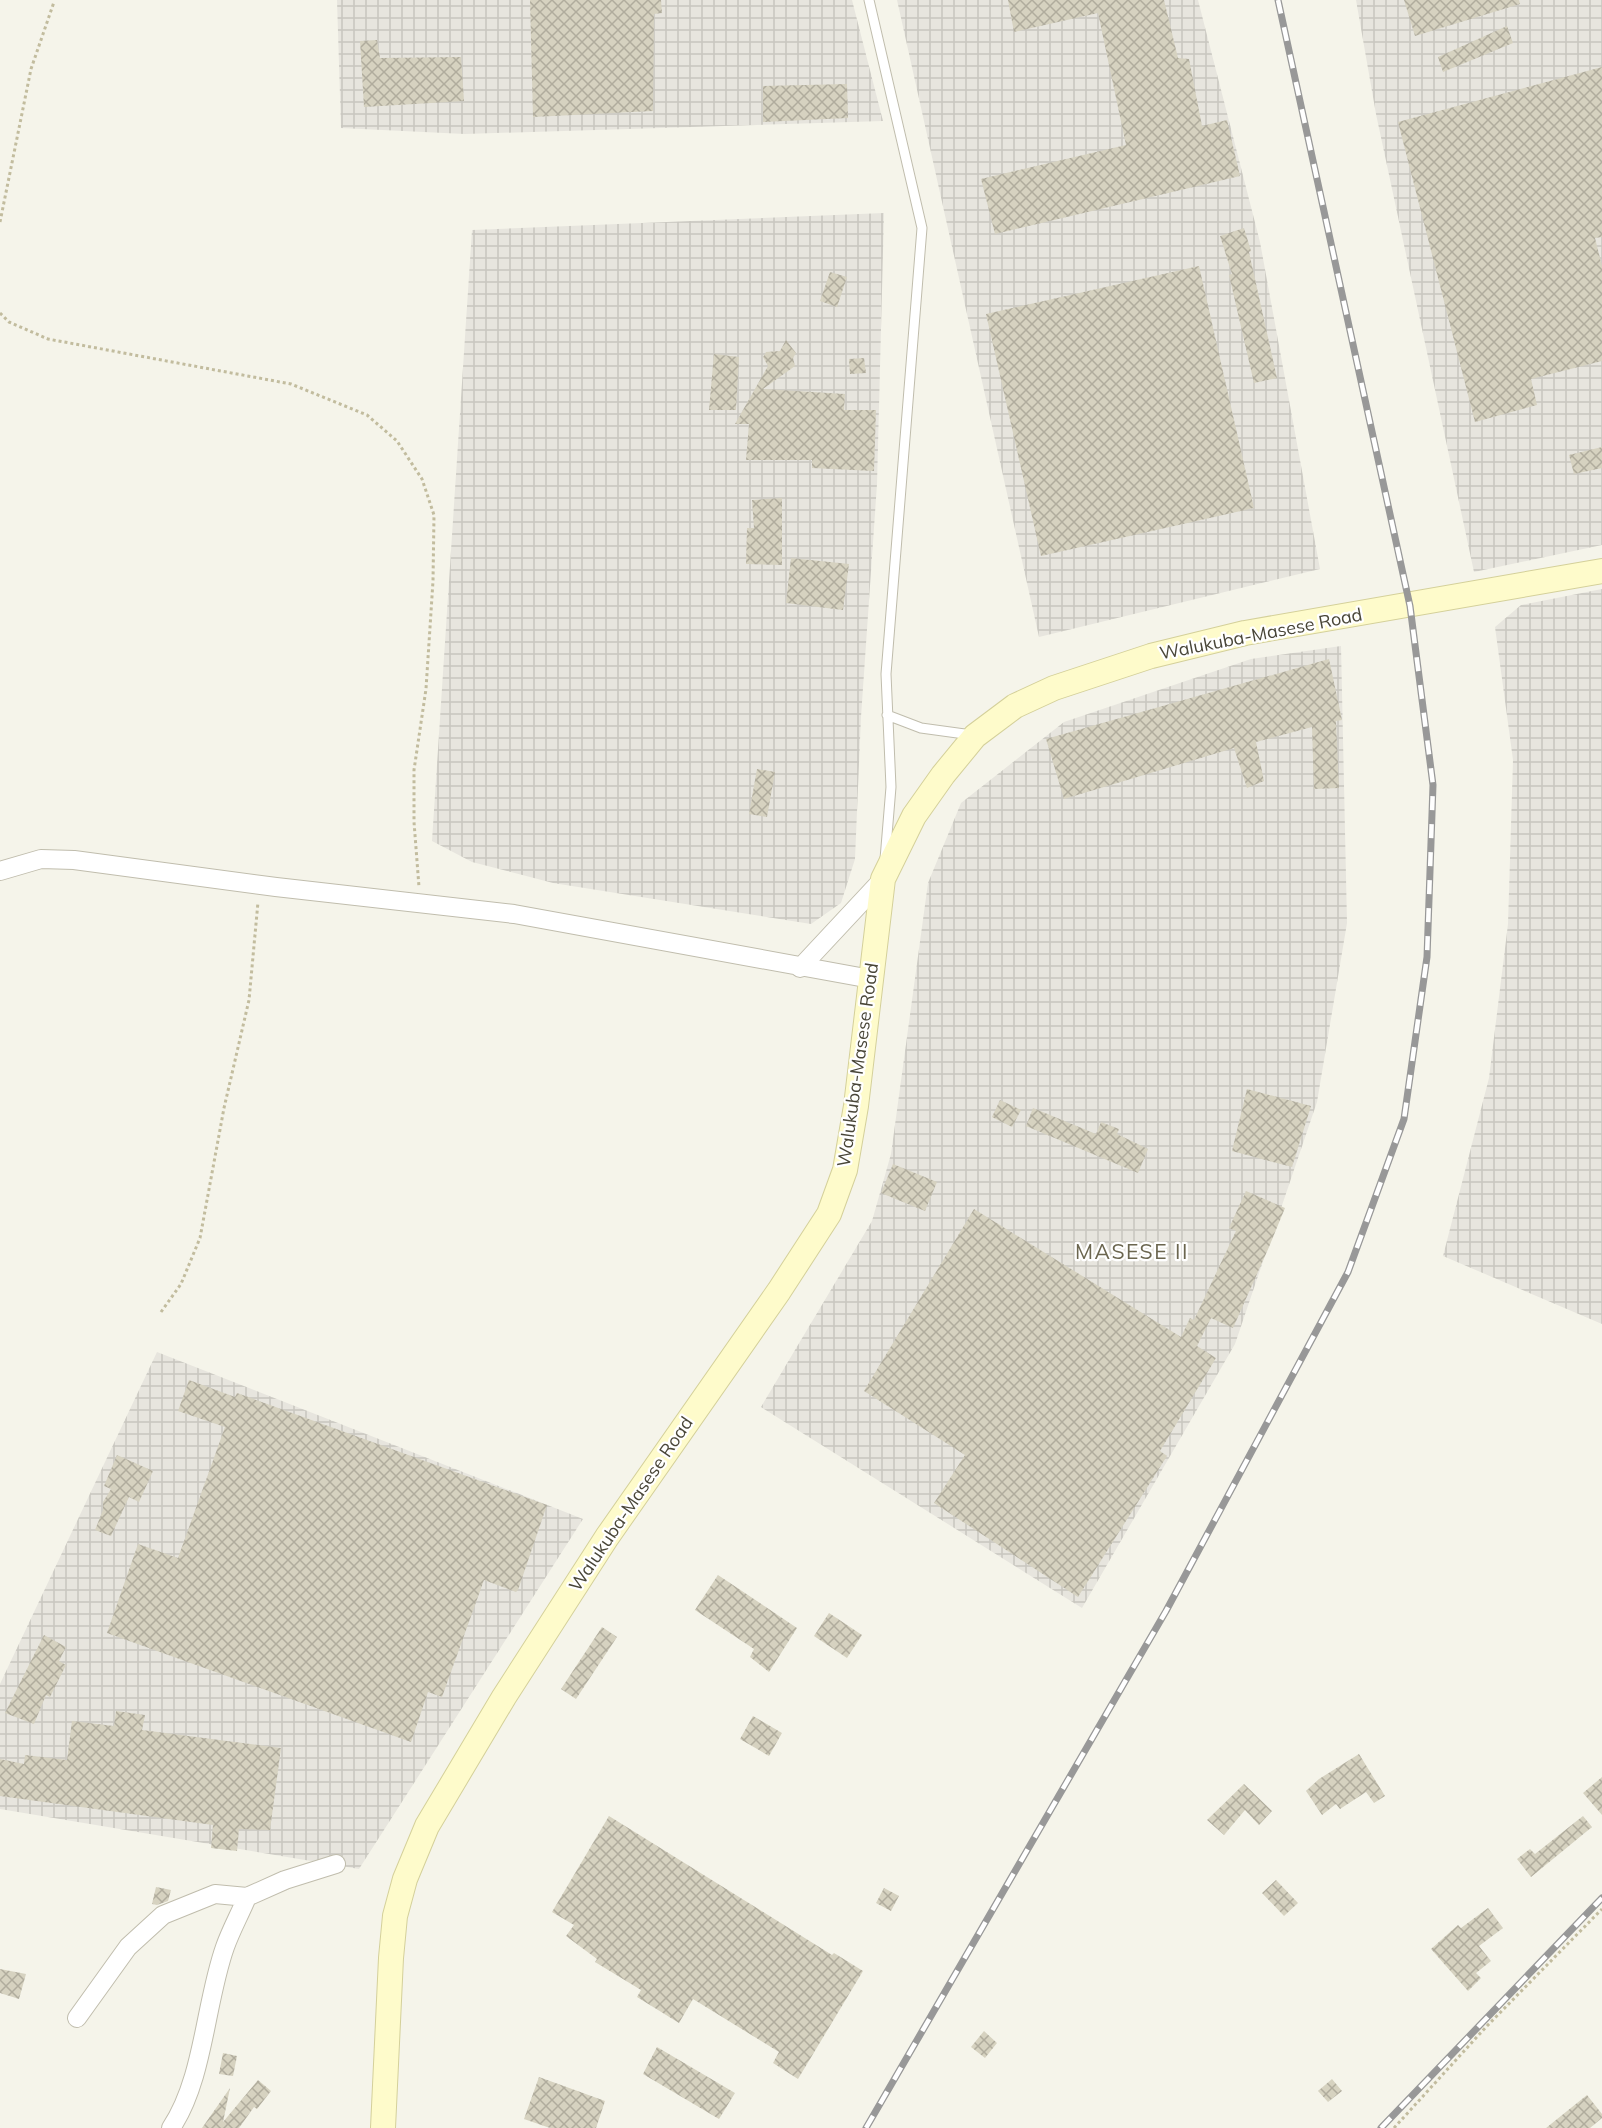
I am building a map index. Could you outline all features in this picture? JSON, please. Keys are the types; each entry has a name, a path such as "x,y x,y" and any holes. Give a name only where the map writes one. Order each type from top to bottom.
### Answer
{"street":[{"name":"Walukuba-Masese Road","path":"383,2128 395,1916 413,1858 427,1826 504,1696 607,1537 779,1291 829,1215 845,1170 856,1106 883,879 914,816 975,735 1015,706 1054,688 1151,656 1245,633 1602,571"},
{"path":"0,871 41,859 74,860 259,885 514,914 870,979"},
{"path":"800,968 883,879"},
{"path":"77,2018 128,1947 163,1915 215,1894 247,1897 285,1880 336,1864"},
{"path":"171,2128 178,2116 198,2058 224,1948 247,1897"}],"lane":[{"path":"869,0 922,228 885,674 891,788 883,879"},
{"path":"887,716 921,728 975,735"}],"path":[{"path":"0,222 32,69 54,3"},
{"path":"0,313 9,321 48,339 291,384 367,415 398,441 422,479 434,515 433,581 426,689 414,770 414,822 421,904"},
{"path":"161,1312 181,1284 200,1238 224,1108 249,1000 259,885"},
{"path":"1394,2128 1486,2027 1602,1909"}],"shaded area":[{"path":"337,0 852,0 883,121 465,134 341,128"},
{"path":"897,0 1198,0 1260,242 1320,569 1039,637"},
{"path":"1356,0 1602,0 1602,545 1474,572 1376,114"},
{"path":"884,213 877,484 861,717 855,859 841,903 811,924 553,883 472,862 432,841 472,230"},
{"path":"1602,589 1602,1324 1443,1256 1489,1078 1508,924 1513,760 1495,627 1521,605"},
{"path":"1341,646 1347,923 1317,1102 1235,1344 1082,1608 761,1407 872,1221 891,1154 928,883 961,803 1064,722 1251,659"},
{"path":"157,1352 583,1519 359,1869 0,1809 0,1684"}],"building":[{"path":"530,0 661,0 662,13 654,14 653,111 533,117"},
{"path":"1008,0 1164,0 1178,58 1189,59 1202,126 1227,120 1240,176 995,234 981,179 1126,145 1098,13 1014,32"},
{"path":"1404,0 1519,0 1520,4 1415,36"},
{"path":"1507,26 1513,43 1443,72 1438,57"},
{"path":"377,40 380,58 461,57 464,101 364,107 360,41"},
{"path":"1602,67 1602,237 1595,238 1602,266 1602,361 1531,379 1537,405 1475,422 1398,122"},
{"path":"847,84 848,118 763,122 763,86"},
{"path":"1244,228 1251,251 1249,252 1277,378 1254,383 1229,275 1232,274 1220,236"},
{"path":"1199,266 1254,508 1041,556 986,314"},
{"path":"830,272 847,277 837,307 820,301"},
{"path":"786,340 796,353 793,358 795,366 763,389 845,394 844,410 876,410 874,471 812,468 812,460 746,460 749,424 735,424 768,366 763,357 766,352 780,351"},
{"path":"714,354 739,357 736,410 709,410"},
{"path":"864,358 866,373 850,374 849,359"},
{"path":"1602,447 1602,468 1574,474 1569,455"},
{"path":"782,498 782,565 746,564 747,528 754,528 752,500"},
{"path":"791,558 849,564 843,610 786,603"},
{"path":"1329,659 1342,720 1336,721 1339,788 1314,789 1312,727 1256,742 1264,781 1247,788 1234,748 1064,799 1046,739"},
{"path":"757,769 775,772 767,817 749,814"},
{"path":"1247,1089 1311,1106 1292,1167 1232,1151"},
{"path":"1000,1100 1021,1110 1012,1127 992,1117"},
{"path":"1033,1108 1096,1134 1101,1122 1119,1129 1117,1134 1148,1149 1138,1173 1026,1126"},
{"path":"893,1164 937,1182 925,1211 881,1193"},
{"path":"1246,1191 1285,1208 1269,1247 1233,1328 1211,1318 1197,1346 1216,1358 1160,1451 1167,1456 1078,1597 934,1503 965,1455 864,1391 974,1209 1181,1337 1190,1318 1194,1320 1236,1231 1229,1228"},
{"path":"189,1380 235,1397 237,1393 547,1505 518,1590 516,1592 484,1580 442,1697 428,1692 411,1742 107,1633 138,1544 178,1558 225,1427 178,1411"},
{"path":"117,1455 153,1471 139,1502 129,1497 111,1536 95,1530 103,1510 103,1502 111,1489 104,1486"},
{"path":"718,1575 797,1628 769,1672 750,1657 754,1649 695,1610"},
{"path":"829,1613 862,1635 847,1658 814,1636"},
{"path":"602,1627 617,1637 576,1699 561,1689"},
{"path":"44,1635 66,1647 59,1661 66,1665 50,1697 46,1695 34,1724 5,1713"},
{"path":"116,1711 145,1715 142,1730 281,1748 270,1830 239,1829 237,1851 211,1848 213,1825 0,1796 0,1759 24,1764 25,1755 67,1760 72,1721 114,1726"},
{"path":"753,1716 782,1733 769,1756 740,1739"},
{"path":"1359,1754 1385,1796 1374,1803 1366,1792 1340,1809 1336,1804 1322,1815 1306,1791 1319,1779"},
{"path":"1602,1777 1602,1815 1583,1793"},
{"path":"1244,1784 1272,1811 1259,1825 1245,1810 1224,1835 1207,1820"},
{"path":"609,1816 832,1955 834,1953 863,1971 798,2079 773,2063 779,2052 693,1999 679,2023 637,1997 641,1990 595,1962 597,1959 566,1936 574,1925 552,1912"},
{"path":"1583,1816 1592,1827 1531,1877 1517,1859 1530,1849 1535,1854"},
{"path":"1276,1880 1298,1903 1284,1916 1262,1893"},
{"path":"156,1887 171,1890 168,1901 157,1905 152,1904"},
{"path":"884,1888 899,1896 891,1911 876,1903"},
{"path":"1488,1908 1503,1928 1479,1946 1491,1961 1476,1973 1481,1978 1468,1991 1431,1949 1458,1925 1461,1928"},
{"path":"0,1969 26,1974 19,1999 0,1993"},
{"path":"984,2031 997,2043 985,2058 971,2047"},
{"path":"657,2047 735,2093 719,2119 643,2074"},
{"path":"223,2053 237,2056 233,2076 219,2074"},
{"path":"539,2077 605,2101 596,2128 550,2128 524,2119"},
{"path":"1332,2079 1342,2091 1328,2102 1318,2091"},
{"path":"258,2080 271,2091 257,2109 254,2107 239,2128 202,2128 230,2088 223,2122"},
{"path":"1587,2095 1602,2114 1602,2118 1590,2128 1546,2128"}],"railway":[{"path":"866,2128 1166,1611 1348,1272 1404,1119 1427,957 1433,785 1410,606 1278,0"},
{"path":"1381,2128 1602,1898"}],"district":[{"name":"MASESE II","path":"1132,1252"}]}
